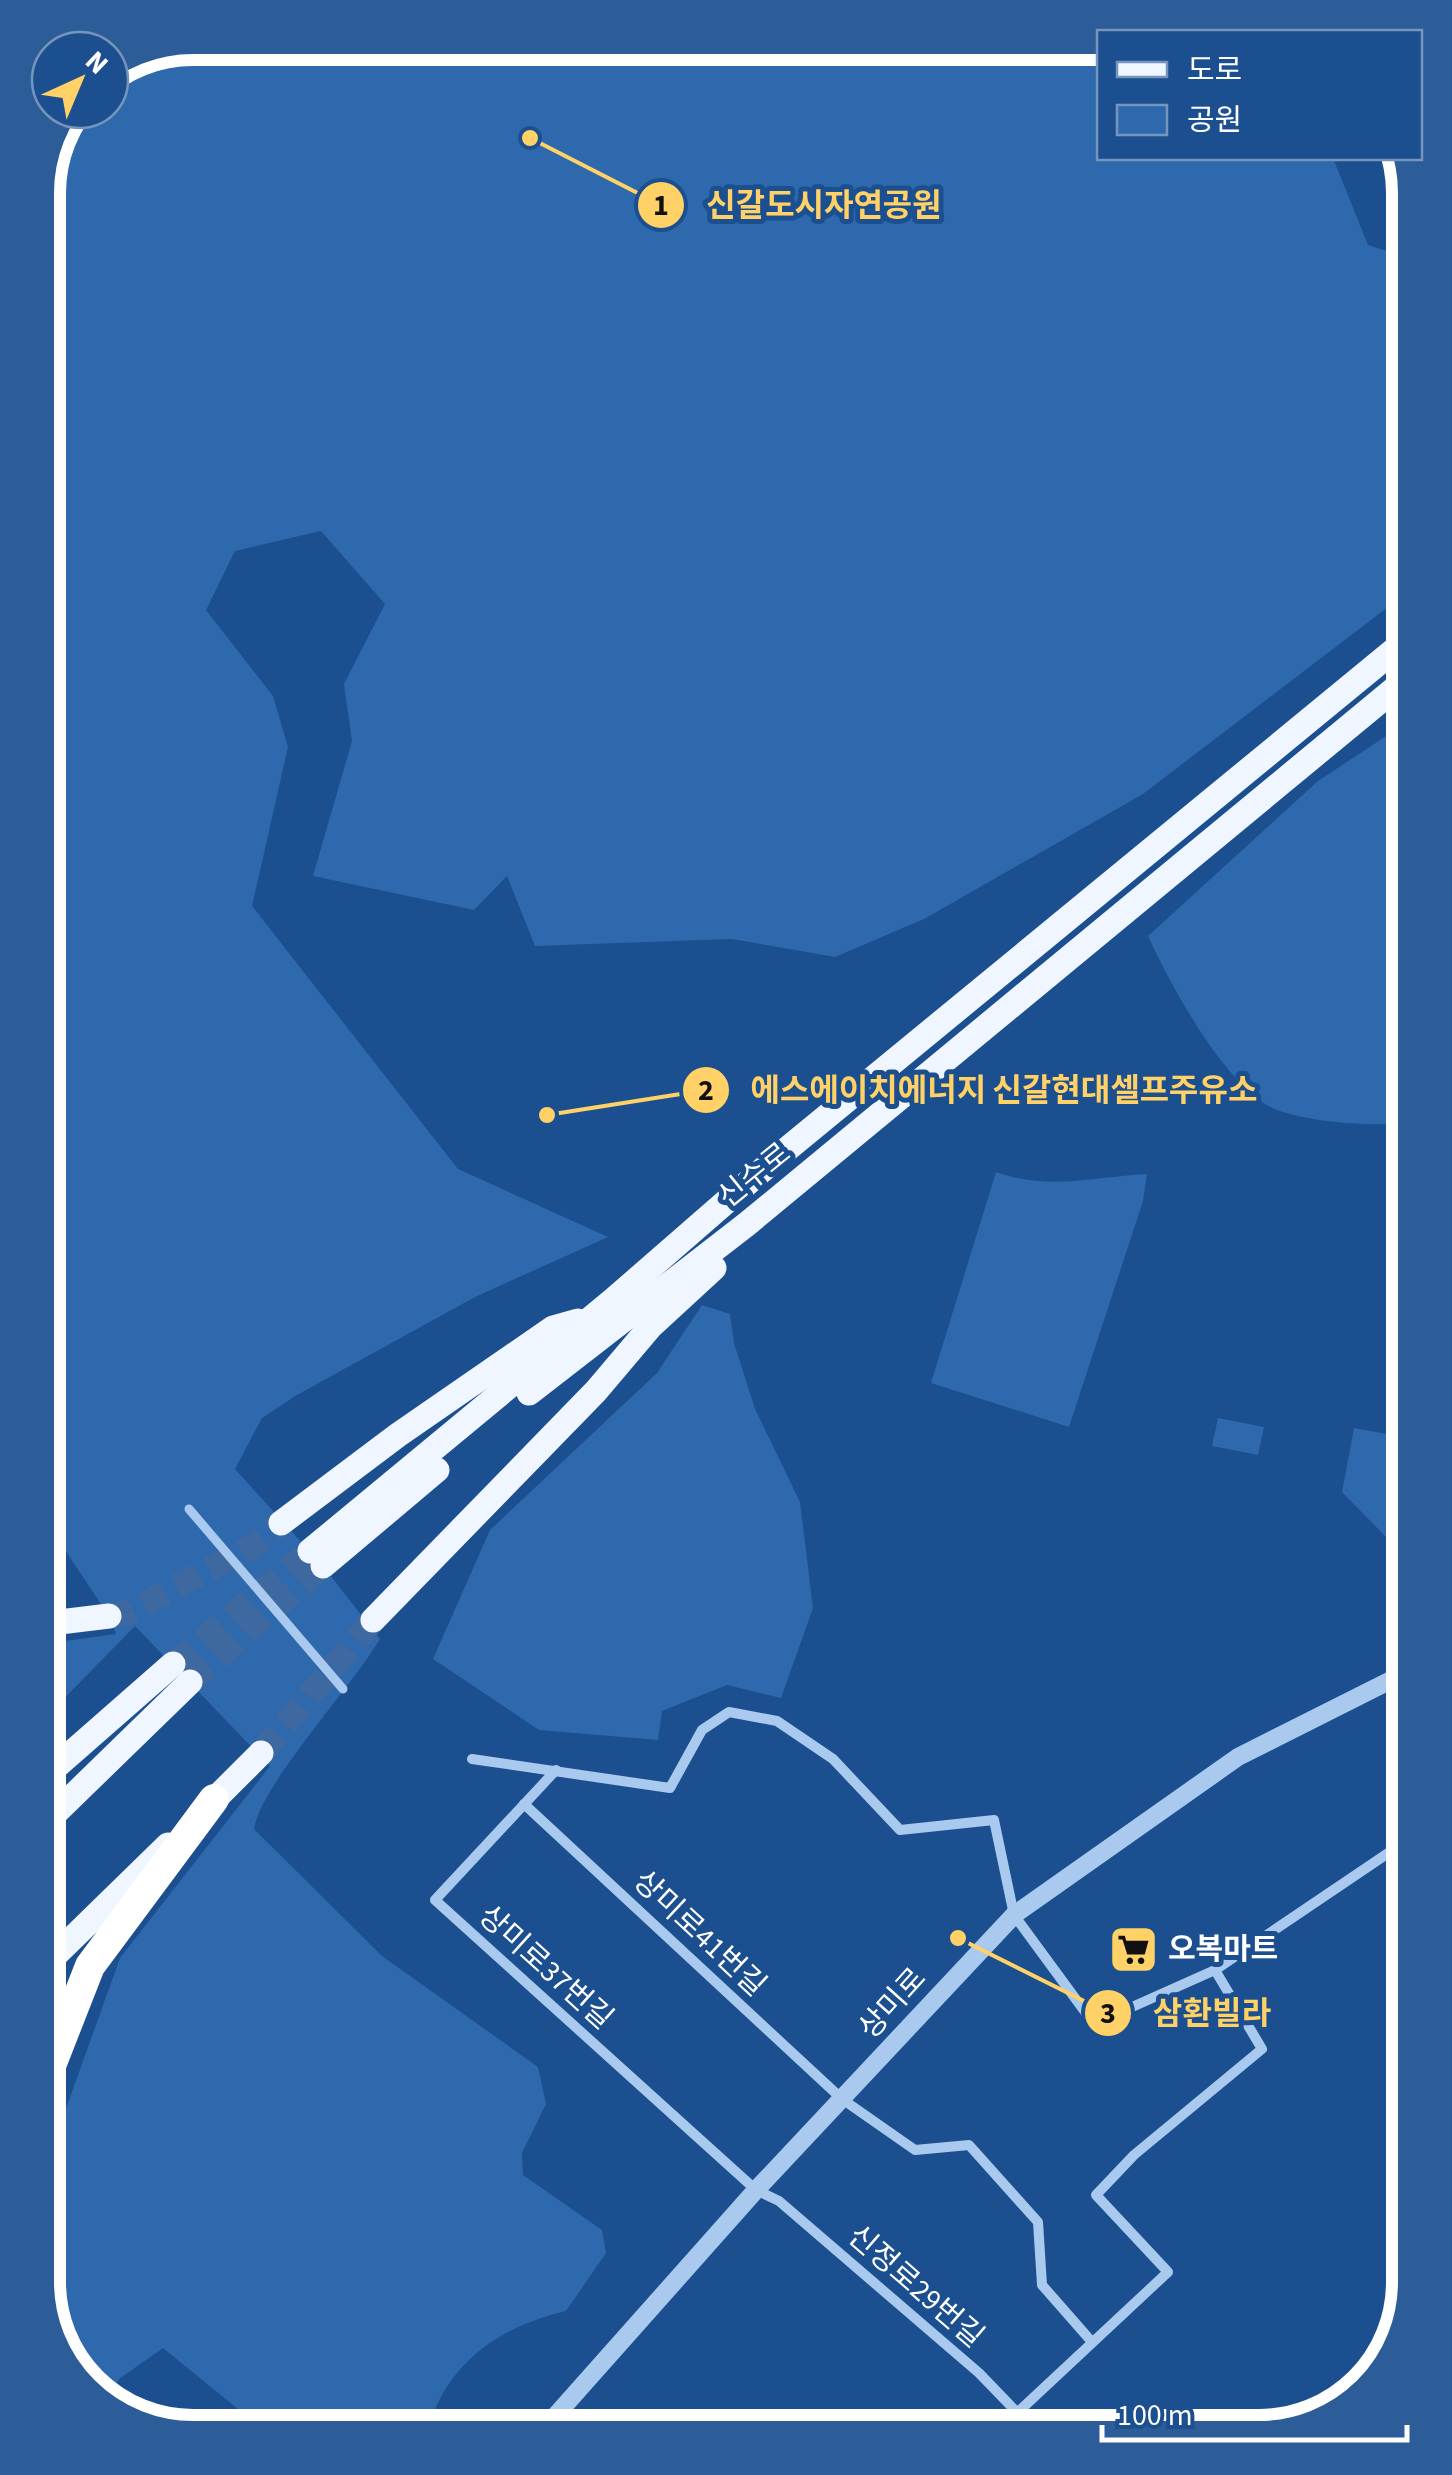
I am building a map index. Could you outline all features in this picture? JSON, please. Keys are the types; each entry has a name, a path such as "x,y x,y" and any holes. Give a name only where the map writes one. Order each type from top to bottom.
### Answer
{"highway":[{"path":"60,2041 90,1966 214,1799"}],"main road":[{"name":"신수로","path":"1392,637 1293,734 775,1158 317,1559 746,1224 1392,692"},
{"path":"373,1620 596,1391 651,1326 717,1264 746,1224"},
{"path":"281,1523 398,1435 553,1328 593,1317"},
{"path":"60,1622 109,1616"},
{"path":"60,1764 181,1673 60,1805"},
{"path":"60,1950 262,1753"}],"street":[{"path":"189,1510 343,1689"},
{"name":"상미로","path":"556,2415 756,2190 1014,1914 1238,1758 1392,1680"},
{"path":"472,1758 670,1788 702,1730 729,1712 777,1721 832,1759 900,1830 994,1820 1014,1914 1094,2024 1215,1970 1392,1851"},
{"name":"상미로37번길","path":"556,1770 434,1900 756,2190"},
{"name":"상미로41번길","path":"524,1804 842,2099 916,2150 969,2145 1038,2222 1042,2285 1092,2342"},
{"path":"1017,2413 1168,2272 1096,2195 1134,2156 1262,2049 1215,1970"},
{"name":"신정로29번길","path":"756,2190 779,2201 979,2373 1017,2413"}],"green space":[{"path":"193,60 1097,60 1097,160 1334,160 1368,245 1392,253 1392,604 1143,794 924,919 835,957 732,939 535,946 507,876 474,910 313,876 352,741 344,684 385,604 321,531 235,551 206,610 273,696 288,747 252,906 458,1169 608,1237 475,1297 297,1395 262,1418 235,1469 323,1566 380,1639 290,1762 260,1810 254,1829 382,1956 538,2067 546,2104 522,2153 523,2175 602,2230 606,2253 566,2311 519,2327 479,2351 448,2386 433,2415 326,2415 317,2409 312,2415 245,2415 163,2348 119,2379 114,2389 82,2356 61,2299 60,2134 120,1958 270,1766 135,1626 60,1703 60,1642 116,1634 109,1616 60,1542 60,184 77,130 130,130 130,76 167,63"},
{"path":"1392,732 1392,1124 1311,1119 1261,1101 1241,1084 1203,1036 1148,936 1318,781"},
{"path":"996,1172 1052,1182 1147,1174 1143,1201 1069,1427 931,1383"},
{"path":"702,1305 730,1314 734,1343 755,1409 800,1502 813,1608 781,1698 727,1685 662,1711 658,1740 539,1730 433,1659 490,1530 657,1373"},
{"path":"1218,1418 1264,1427 1258,1455 1212,1446"},
{"path":"1354,1428 1392,1435 1392,1537 1386,1537 1342,1492"}],"tunnel":[{"path":"109,1616 129,1612 253,1546 281,1523"},
{"path":"173,1664 310,1551"},
{"path":"190,1682 323,1566"},
{"path":"261,1753 373,1620"}],"place":[{"name":"신갈도시자연공원","path":"530,138"},
{"name":"에스에이치에너지 신갈현대셀프주유소","path":"547,1115"},
{"name":"삼환빌라","path":"958,1938"},
{"name":"오복마트","path":"1133,1949"}]}
